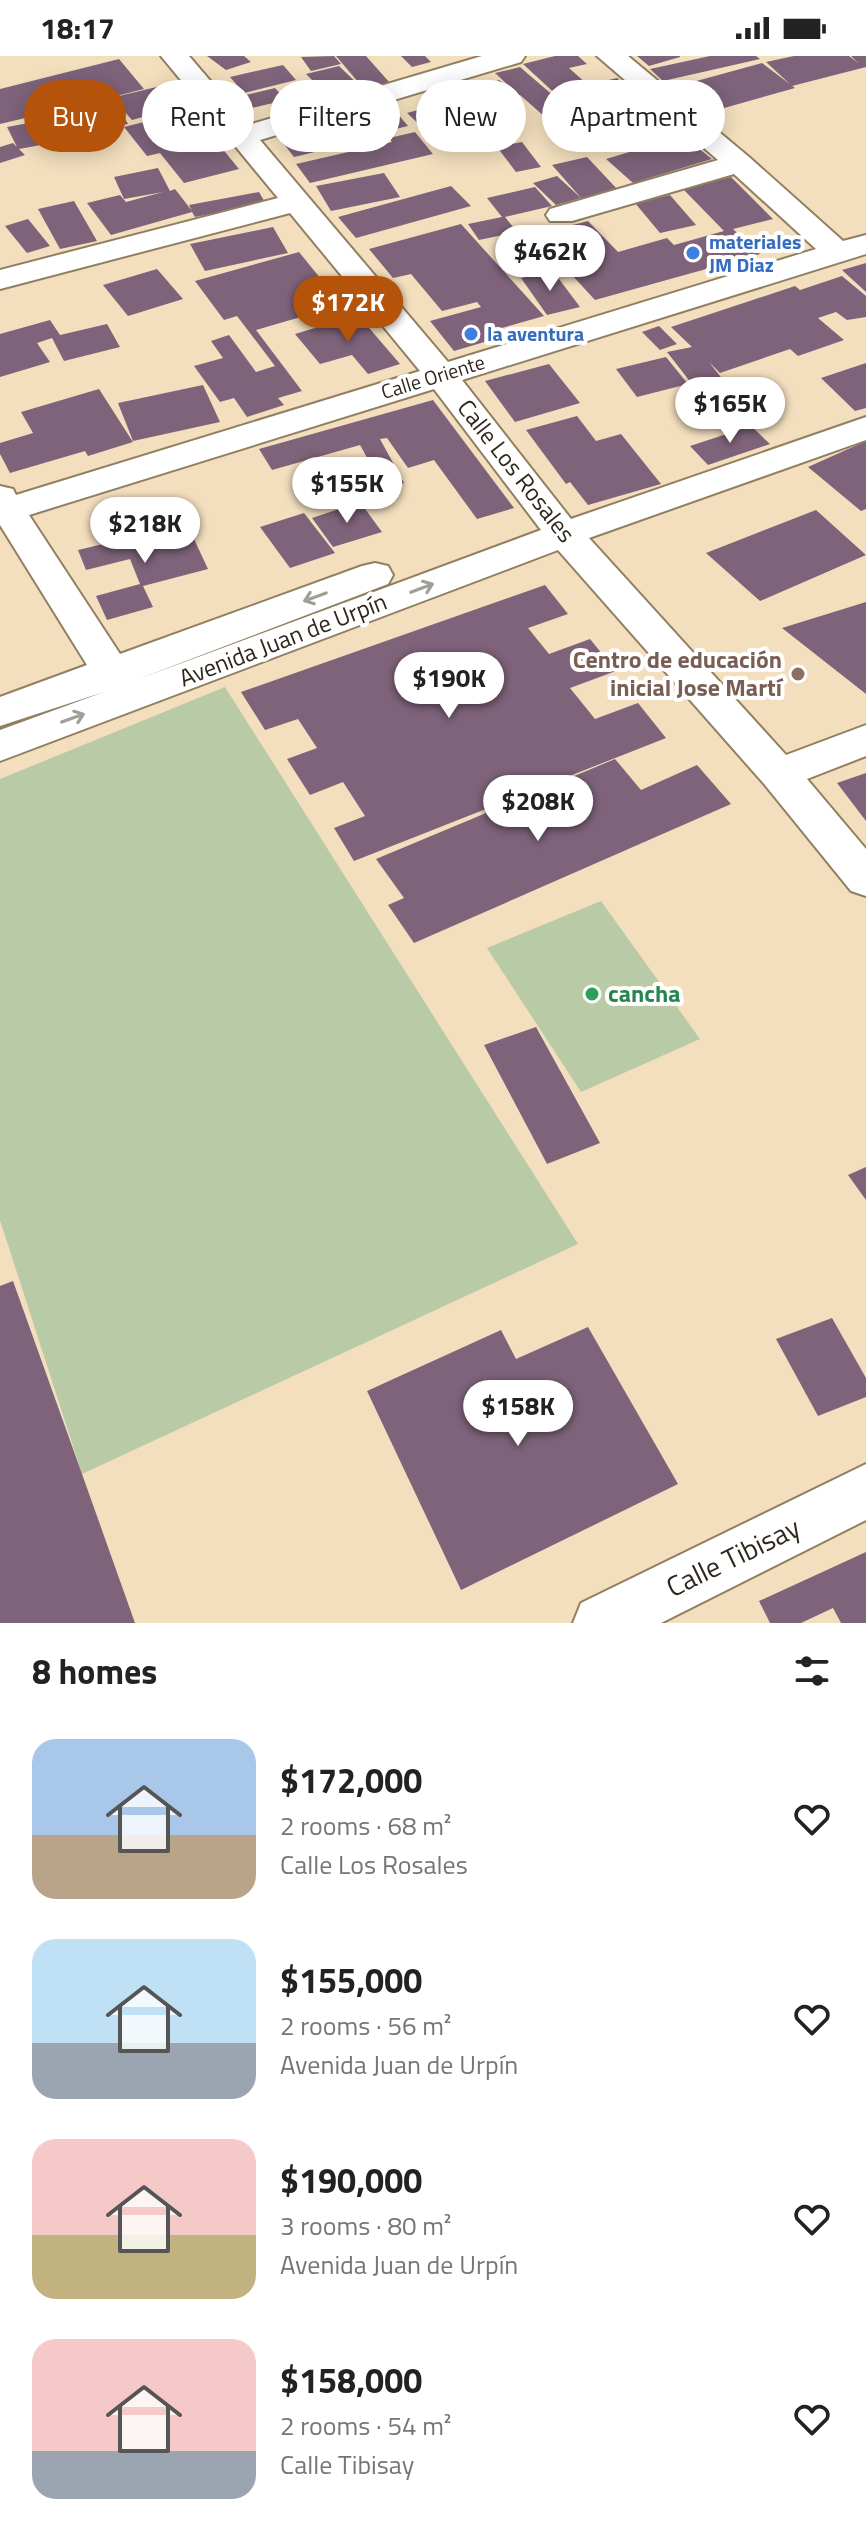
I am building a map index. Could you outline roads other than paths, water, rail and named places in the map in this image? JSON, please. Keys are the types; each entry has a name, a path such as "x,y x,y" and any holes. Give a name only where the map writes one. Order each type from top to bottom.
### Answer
{"street":[{"name":"Calle Los Rosales","path":"175,56 195,80"},
{"path":"254,133 511,56"},
{"path":"611,56 739,163 852,248"},
{"name":"Calle Los Rosales","path":"254,150 441,375 555,524 779,774 866,879"},
{"path":"561,215 739,163"},
{"path":"0,280 295,203"},
{"name":"Calle Oriente","path":"3,506 852,248"},
{"name":"Avenida Juan de Urpín","path":"0,712 119,684 555,524 866,428"},
{"path":"3,506 119,684"},
{"name":"Avenida Juan de Urpín","path":"0,746 119,684"},
{"path":"779,774 866,740"},
{"name":"Calle Tibisay","path":"601,1623 866,1491"}],"place":[{"name":"materiales JM Diaz","path":"693,253"},
{"name":"la aventura","path":"471,334"},
{"name":"Centro de educación inicial Jose Martí","path":"798,674"},
{"name":"cancha","path":"592,994"}]}
